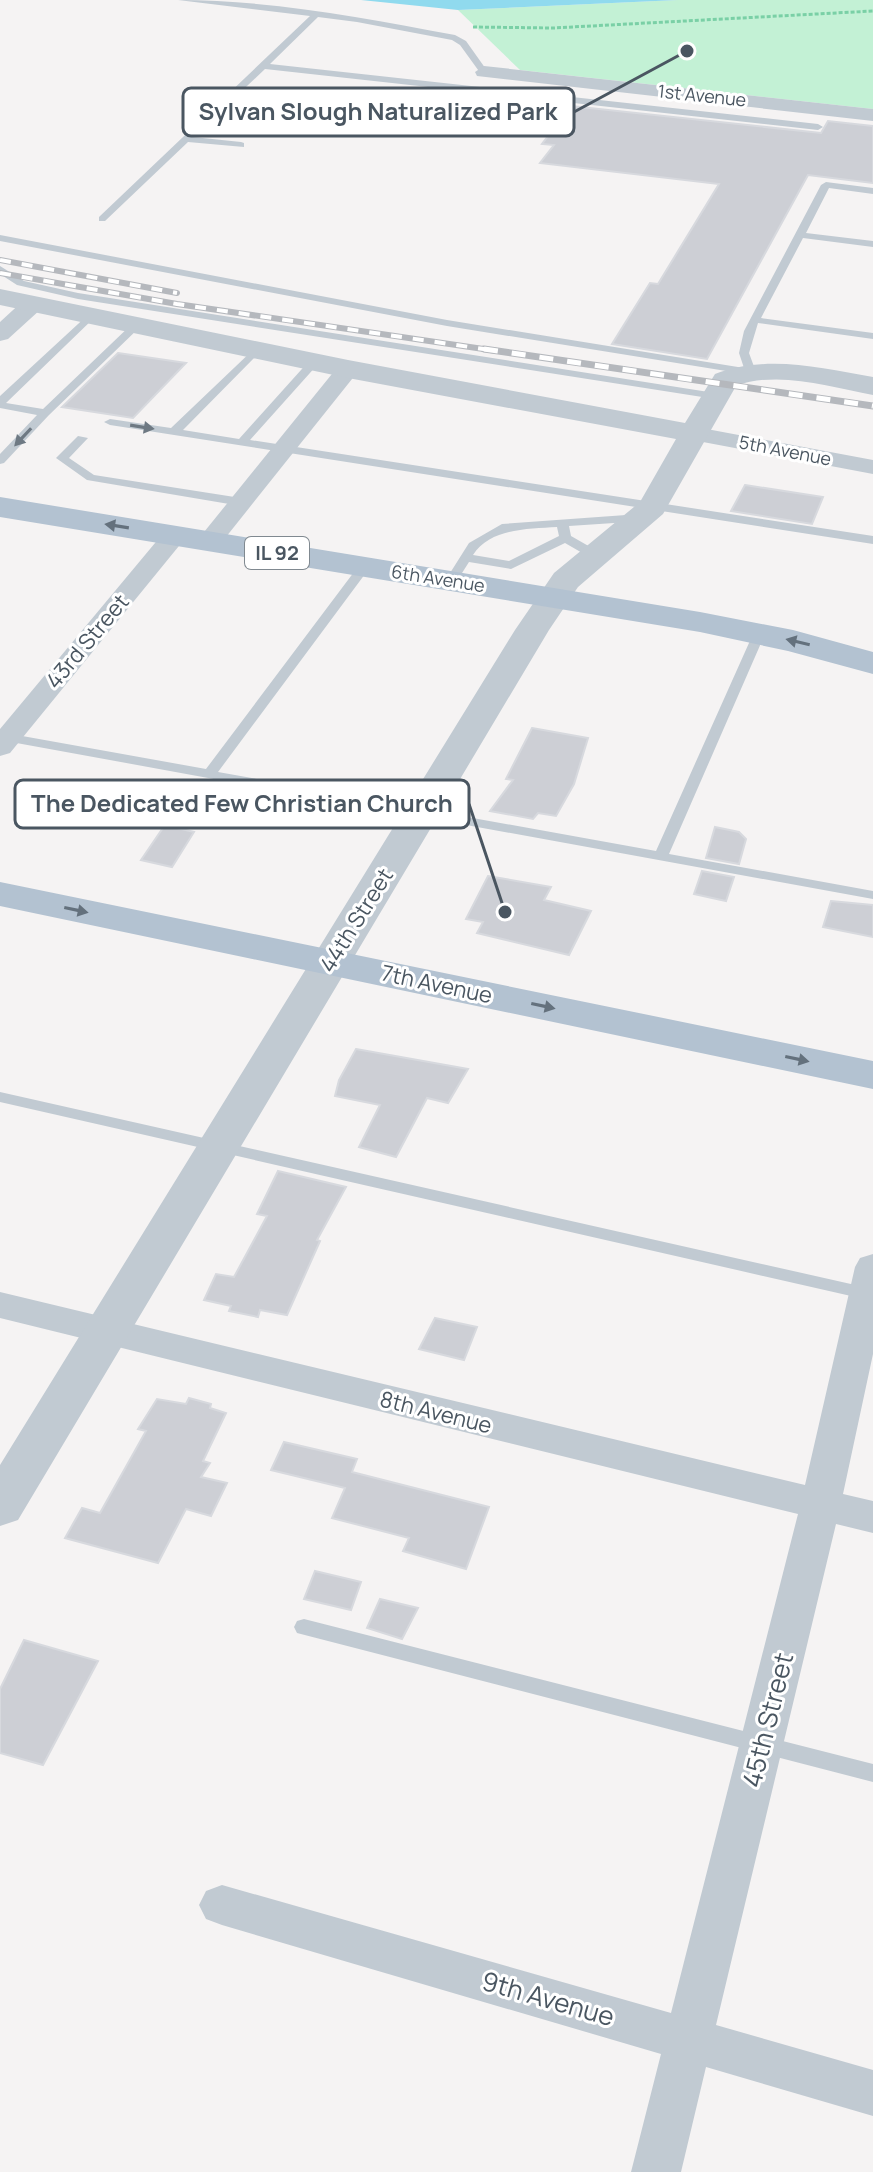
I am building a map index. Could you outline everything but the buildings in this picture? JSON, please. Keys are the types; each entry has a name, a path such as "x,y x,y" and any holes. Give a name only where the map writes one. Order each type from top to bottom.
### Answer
{"main road":[{"name":"6th Avenue","path":"2,510 364,567 459,570 553,597 759,634 873,663"},
{"name":"7th Avenue","path":"0,894 873,1075"}],"street":[{"name":"1st Avenue","path":"492,79 873,115"},
{"path":"0,297 348,369 696,434"},
{"path":"0,334 33,304"},
{"path":"209,542 348,369"},
{"path":"751,372 873,386"},
{"name":"44th Street","path":"0,1507 553,597 566,580 646,512 696,434 725,380 751,372"},
{"name":"5th Avenue","path":"696,434 873,467"},
{"name":"43rd Street","path":"3,740 174,536"},
{"name":"45th Street","path":"656,2172 821,1504 871,1285"},
{"name":"8th Avenue","path":"0,1305 873,1517"},
{"name":"9th Avenue","path":"222,1905 873,2093"}],"lane":[{"path":"182,0 316,15 455,38 463,43 492,79"},
{"path":"102,219 316,15"},
{"path":"263,66 492,79 818,127"},
{"path":"186,139 241,145"},
{"path":"0,238 447,323 751,372 744,353 749,331 826,185 873,191"},
{"path":"800,235 873,244"},
{"path":"0,269 21,283 93,299 715,396"},
{"path":"0,404 91,315"},
{"path":"756,320 873,336"},
{"path":"0,461 137,325"},
{"path":"174,432 256,350"},
{"path":"241,443 314,362"},
{"path":"0,404 45,413"},
{"path":"110,422 646,512 873,540"},
{"path":"82,438 62,458 91,478 241,502"},
{"path":"459,570 473,546 493,539 506,527 646,512"},
{"path":"562,523 565,538 595,555"},
{"path":"459,570 511,565 528,552 565,538"},
{"path":"210,773 364,567"},
{"path":"661,856 759,634"},
{"path":"3,740 210,773 873,895"},
{"path":"0,1097 871,1285"},
{"path":"304,1627 873,1773"}],"path":[{"path":"470,27 520,29 873,11"}],"green space":[{"path":"678,0 873,0 873,109 520,70 458,10"}],"water":[{"path":"361,0 678,0 458,10"}],"railway":[{"path":"0,260 177,293"},
{"path":"0,273 177,304 497,351"},
{"path":"484,349 873,406"}],"place":[{"name":"Sylvan Slough Naturalized Park","path":"687,51"},
{"name":"The Dedicated Few Christian Church","path":"505,912"}]}
